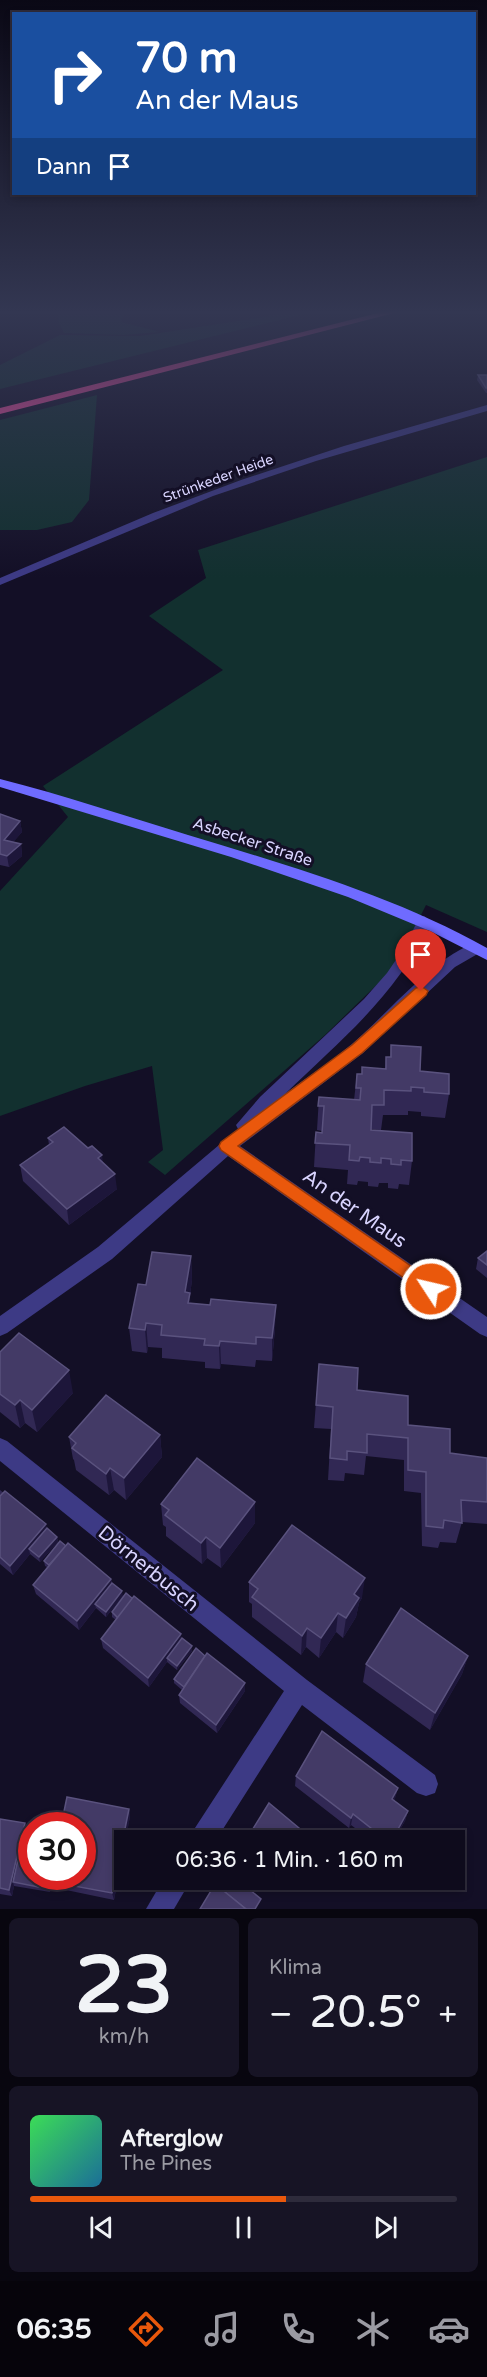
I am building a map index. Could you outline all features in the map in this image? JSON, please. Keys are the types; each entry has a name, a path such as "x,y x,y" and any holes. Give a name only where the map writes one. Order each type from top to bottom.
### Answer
{"highway":[{"path":"0,411 46,400"}],"main road":[{"name":"Asbecker Straße","path":"0,783 124,819 353,891 424,921 482,951"}],"street":[{"name":"Strünkeder Heide","path":"0,582 118,530 210,494 290,466 487,408"},
{"path":"227,1146 264,1102 377,995 405,958 418,937 424,921"},
{"path":"0,1327 105,1253 227,1146 357,1049 450,963 482,951"},
{"name":"An der Maus","path":"227,1146 487,1328"},
{"name":"Dörnerbusch","path":"0,1448 298,1688 426,1784"},
{"path":"208,1830 298,1688"},
{"path":"159,1909 171,1890"}],"green space":[{"path":"77,400 97,400 89,500 72,522 37,530 0,530 0,420"},
{"path":"487,457 487,932 426,905 395,967 325,1035 165,1175 148,1162 163,1150 152,1066 85,1086 0,1116 0,891 68,817 43,786 223,670 149,616 206,578 198,550"}],"building":[{"path":"0,814 20,821 4,840 21,844 7,856 0,854"},
{"path":"391,1045 421,1047 420,1071 449,1074 449,1094 424,1092 424,1088 411,1087 411,1091 384,1090 384,1105 372,1105 371,1130 412,1133 412,1161 401,1160 401,1165 391,1164 391,1159 381,1158 381,1163 370,1162 370,1158 360,1157 359,1161 349,1160 350,1145 315,1143 316,1132 322,1133 324,1106 318,1106 319,1097 360,1100 361,1088 356,1088 357,1074 362,1074 362,1067 386,1069 386,1057 391,1057"},
{"path":"64,1127 88,1148 92,1146 102,1155 98,1158 115,1174 67,1209 20,1165 53,1142 48,1138"},
{"path":"487,1251 487,1265 478,1258"},
{"path":"152,1252 191,1256 185,1292 190,1293 188,1303 210,1305 211,1299 276,1305 272,1338 256,1337 256,1344 220,1341 219,1346 204,1345 205,1339 161,1335 162,1325 146,1323 145,1330 129,1328 138,1284 146,1285"},
{"path":"19,1333 69,1370 32,1410 20,1400 15,1405 0,1394 0,1352"},
{"path":"319,1364 358,1368 357,1390 408,1396 408,1425 450,1429 450,1453 487,1458 487,1502 461,1500 462,1523 444,1520 443,1528 426,1526 426,1472 408,1470 408,1438 367,1434 367,1453 347,1451 347,1460 330,1458 333,1407 316,1405"},
{"path":"106,1395 160,1435 124,1478 110,1468 106,1474 72,1448 76,1443 69,1437"},
{"path":"197,1458 255,1502 220,1548 206,1537 201,1543 165,1515 169,1510 161,1504"},
{"path":"5,1491 46,1524 10,1566 0,1557 0,1496"},
{"path":"292,1525 365,1578 354,1594 359,1598 346,1618 338,1613 321,1638 307,1628 302,1636 252,1597 258,1589 249,1582"},
{"path":"47,1528 57,1537 39,1557 29,1549"},
{"path":"60,1541 66,1546 49,1565 44,1561"},
{"path":"68,1543 111,1579 77,1621 33,1585"},
{"path":"112,1583 122,1591 106,1612 95,1604"},
{"path":"126,1593 133,1599 118,1618 112,1612"},
{"path":"134,1596 181,1634 148,1678 101,1639"},
{"path":"401,1608 468,1656 435,1713 366,1664"},
{"path":"182,1638 192,1646 177,1666 167,1658"},
{"path":"196,1648 205,1656 184,1687 174,1679"},
{"path":"207,1653 245,1683 216,1725 179,1695"},
{"path":"322,1731 398,1788 392,1799 408,1811 398,1830 373,1830 353,1814 351,1818 296,1776"},
{"path":"67,1797 129,1809 125,1830 114,1830 112,1893 96,1890 96,1812 64,1812"},
{"path":"269,1803 301,1830 252,1830"},
{"path":"0,1819 18,1822 18,1852 9,1890 0,1888"},
{"path":"18,1860 18,1883 13,1882"},
{"path":"211,1890 222,1890 246,1909 200,1909"},
{"path":"222,1890 250,1890 261,1899 255,1909 246,1909"}],"route":[{"path":"421,991 357,1049 227,1146 431,1289"}]}
